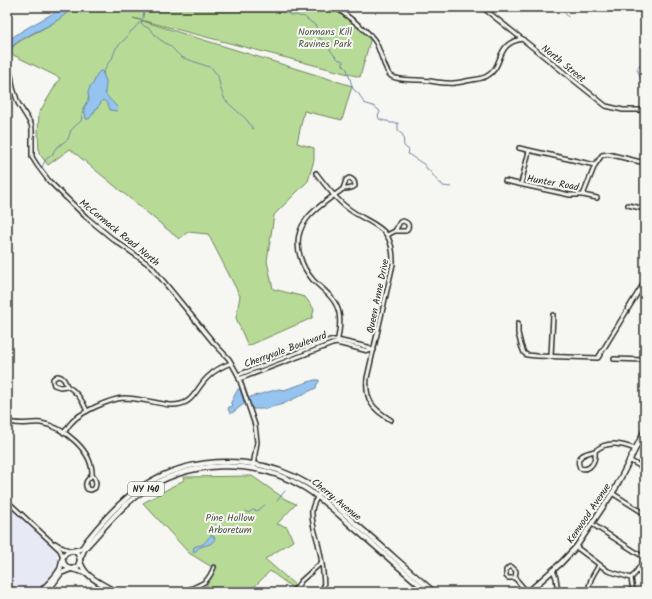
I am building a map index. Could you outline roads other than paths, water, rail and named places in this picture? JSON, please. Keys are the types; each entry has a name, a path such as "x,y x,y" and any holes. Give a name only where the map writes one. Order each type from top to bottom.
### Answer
{"main road":[{"name":"Kenwood Avenue","path":"528,592 576,547 612,493 645,430"},
{"name":"Cherry Avenue","path":"73,551 81,548 107,517 126,498 158,477 176,470 200,464 226,461 254,466"},
{"name":"Cherry Avenue","path":"80,560 86,548 119,510 138,494 154,484 177,474 213,466 268,467 286,473 303,482 434,592"},
{"name":"Cherry Avenue","path":"319,495 428,592"},
{"path":"40,592 57,573 67,552 73,551 78,554 86,574"},
{"path":"63,558 66,566 86,574 116,592"},
{"path":"47,592 61,573 78,566 80,560"}],"street":[{"path":"336,7 374,38 388,73 391,76 402,80 420,80 448,84 483,78 491,73 495,68 506,46 514,41 522,39"},
{"name":"North Street","path":"482,7 606,106 623,110 645,110"},
{"name":"McCormack Road North","path":"7,70 11,75 18,104 31,124 32,157 44,176 91,221 114,240 151,266 230,362 238,377 255,425 257,442 254,466"},
{"path":"518,148 595,165"},
{"path":"521,184 529,150"},
{"path":"583,195 595,165 602,155 608,154 645,163"},
{"name":"Queen Anne Drive","path":"316,173 334,196 345,206 382,229 394,252 393,264 372,350 367,378 367,394 370,402 375,410 391,420"},
{"name":"Hunter Road","path":"505,181 570,195 583,195 597,198"},
{"path":"337,342 339,313 335,302 327,292 312,279 302,261 298,242 303,224 316,210 343,189"},
{"path":"628,205 645,209"},
{"path":"387,236 395,231 400,222 403,221 408,223 408,228 406,231 395,231"},
{"path":"518,323 520,339 524,353 527,355 598,358 645,281"},
{"path":"551,356 553,315"},
{"name":"Queen Anne Drive","path":"337,342 368,347 372,350"},
{"name":"Cherryvale Boulevard","path":"238,377 296,355 337,342"},
{"path":"614,359 645,360"},
{"path":"64,433 70,423 76,418 111,400 126,398 170,405 182,404 196,394 209,375 230,362"},
{"path":"67,386 60,387 54,385 54,379 57,376 60,376 67,386 72,389 87,411"},
{"path":"7,421 18,424 41,424 64,433 77,443 84,452 90,464 92,475 96,480 95,488 91,490 87,489 86,482 92,475"},
{"path":"595,451 592,464 589,467 583,469 578,466 578,460 580,457 603,446 623,444 635,449"},
{"path":"629,460 645,469"},
{"path":"612,493 645,514"},
{"path":"319,495 313,505 312,516 321,563 324,592"},
{"path":"7,501 60,550 63,558"},
{"path":"592,524 645,558 631,578"},
{"path":"50,540 60,547 73,551"},
{"path":"576,547 612,573 631,578"},
{"path":"293,592 301,581 321,563"},
{"path":"589,592 590,580 600,565"},
{"path":"184,592 203,584 214,567"},
{"path":"553,570 558,592"},
{"path":"515,578 528,592"},
{"path":"631,578 633,592"}],"water":[{"path":"61,7 73,7 56,21 16,43 7,53 7,41 59,10"},
{"path":"102,71 106,81 106,95 118,108 117,111 110,110 108,104 103,100 89,119 86,119 84,107 89,101 88,93 90,86 93,84 97,74"},
{"path":"314,380 319,380 316,388 283,404 265,409 253,409 248,401 250,397 279,389 284,390"},
{"path":"238,389 240,389 244,404 230,413 228,409 229,407 233,406 231,402"},
{"path":"212,535 215,538 212,542 193,553 194,547 203,544"}],"waterway":[{"path":"103,74 108,63 112,59 116,48 130,32 142,22 145,7"},
{"path":"277,7 292,16 303,16 316,26 317,35 334,55 339,60 343,61 343,65 347,69 353,89 359,94 364,103 379,110 379,119 390,123 398,123 398,131 403,135 404,146 409,150 408,154 425,165 439,183 443,186 451,187"},
{"path":"561,7 568,17"},
{"path":"141,23 149,28 159,39 170,46 181,57 212,68 218,76 225,100 247,120 253,129"},
{"path":"642,86 637,69 645,57"},
{"path":"42,167 46,159 52,155 55,149 68,139 71,130 81,121 83,109 89,97"},
{"path":"277,501 285,491"},
{"path":"246,511 248,513 253,510 257,511 265,505"}],"park label":[{"name":"Normans Kill Ravines Park","path":"325,36"},
{"name":"Pine Hollow Arboretum","path":"230,522"}]}
